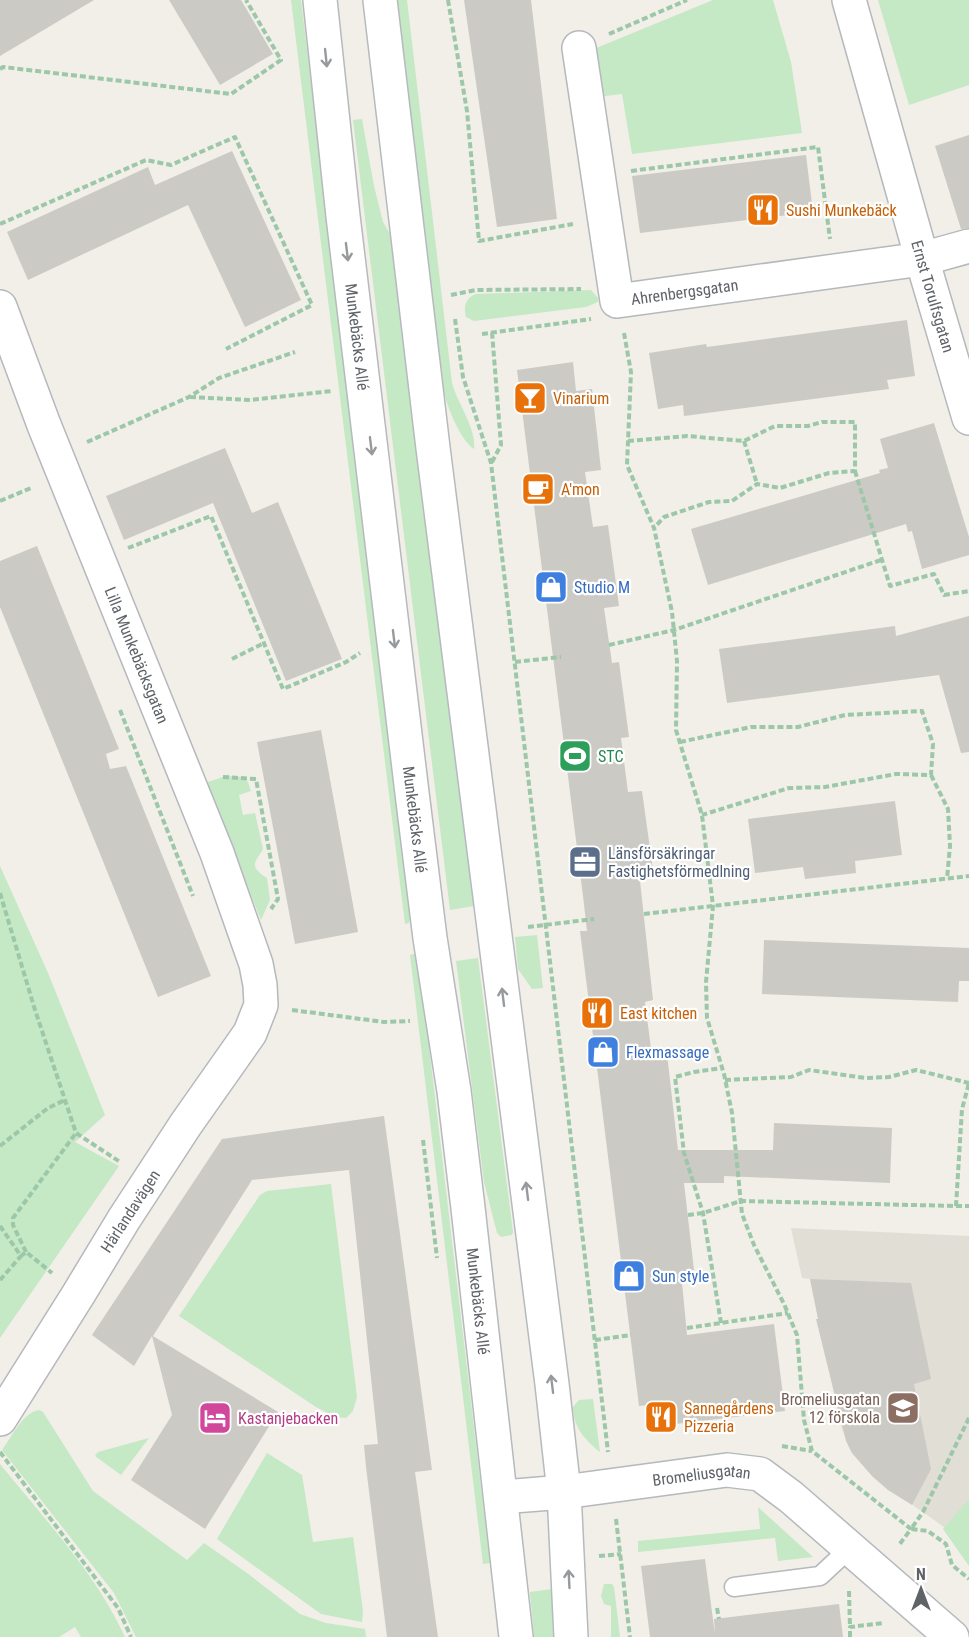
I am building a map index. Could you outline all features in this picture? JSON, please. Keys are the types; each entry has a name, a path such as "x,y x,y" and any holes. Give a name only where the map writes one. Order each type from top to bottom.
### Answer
{"street":[{"name":"Munkebäcks Allé","path":"320,0 412,793 430,938 456,1103 516,1637"},
{"path":"380,0 433,448 552,1384 564,1492 571,1637"},
{"name":"Ernst Torulfsgatan","path":"849,0 969,418"},
{"name":"Ahrenbergsgatan","path":"579,48 604,219 612,305 922,259 969,246"},
{"name":"Lilla Munkebäcksgatan","path":"0,307 250,942 260,985 261,1005"},
{"name":"Härlandavägen","path":"0,1419 124,1219 186,1124 250,1033 261,1005"},
{"name":"Bromeliusgatan","path":"501,1497 564,1492 727,1470 760,1474 790,1497 952,1637"}],"lane":[{"path":"734,1587 820,1576 850,1548"}],"path":[{"path":"0,69 231,94 281,60 246,0"},
{"path":"448,0 467,111 479,241 604,219"},
{"path":"579,48 687,0"},
{"path":"0,224 146,160 171,165 235,137 312,306"},
{"path":"598,175 818,147 834,271"},
{"path":"450,284 451,295 476,290 595,289 612,305 594,319 482,334"},
{"path":"226,349 312,306 321,306"},
{"path":"455,319 463,377 491,463 630,1637"},
{"path":"491,463 501,445 492,333"},
{"path":"626,342 631,372 627,465 654,528 672,612 677,661 676,730 702,815 712,906 706,982 706,1018 722,1068 732,1113 742,1214 754,1245 797,1335 804,1420 812,1450 911,1529 928,1531 946,1544 952,1565 969,1579"},
{"path":"57,455 189,397 219,378 295,352"},
{"path":"189,397 250,400 333,391"},
{"path":"628,441 687,436 744,441 775,426 855,422 855,471 890,586 934,574 944,595 969,591"},
{"path":"744,441 757,484"},
{"path":"654,528 664,517 709,502 732,501 757,484 780,488 829,473 855,471"},
{"path":"0,501 31,488 35,499"},
{"path":"99,560 211,516 283,689 346,662 364,651"},
{"path":"609,645 674,630 881,560"},
{"path":"232,659 264,643"},
{"path":"515,662 561,657"},
{"path":"117,705 196,903"},
{"path":"680,742 751,728 798,727 845,715 922,711 933,744 931,775 948,809 950,846 947,879"},
{"path":"702,815 789,788 825,787 896,774 931,775"},
{"path":"185,775 255,779 278,898 250,942"},
{"path":"644,914 969,876"},
{"path":"0,893 76,1133 122,1163"},
{"path":"546,924 594,919"},
{"path":"261,1005 384,1022 410,1021"},
{"path":"721,1323 703,1213 684,1153 675,1077 722,1068"},
{"path":"725,1080 791,1077 809,1070 866,1078 889,1077 916,1070 969,1083 962,1109 956,1206"},
{"path":"0,1146 48,1108 65,1100"},
{"path":"76,1133 13,1218 14,1226 26,1252 78,1295"},
{"path":"688,1215 703,1213 741,1201 969,1206"},
{"path":"0,1226 21,1256"},
{"path":"0,1280 26,1252"},
{"path":"687,1328 788,1313"},
{"path":"595,1340 631,1335"},
{"path":"878,1573 923,1512 969,1418"},
{"path":"0,1452 118,1608 131,1637"}],"shaded area":[{"name":"Bromeliusgatan 12 förskola","path":"791,1228 969,1236 969,1559 951,1532 873,1477 852,1453 841,1426 810,1279 802,1278"}],"green space":[{"path":"291,0 301,0 407,870 411,917 409,923 405,924"},
{"path":"397,0 407,0 452,383 473,433 474,449 464,439 451,415 444,392"},
{"path":"713,0 773,0 791,62 802,133 632,154 622,94 597,97 589,51"},
{"path":"878,0 969,0 969,85 909,105"},
{"path":"362,119 374,186 383,222 390,234 474,906 450,910 353,120"},
{"path":"591,290 598,298 598,302 586,307 474,321 466,317 465,313 468,300 476,294"},
{"path":"226,776 242,777 248,782 251,791 239,795 243,815 255,813 263,849 255,866 267,878 270,900 261,920 206,784"},
{"path":"0,866 48,973 105,1115 75,1142 119,1166 0,1338"},
{"path":"537,935 543,988 532,989 518,969 515,937"},
{"path":"418,953 490,1563 483,1564 410,955"},
{"path":"478,958 513,1232 512,1235 501,1237 497,1233 484,1182 456,961"},
{"path":"331,1184 357,1397 353,1411 346,1418 335,1417 316,1407 179,1316 260,1195 267,1191"},
{"path":"593,1399 600,1452 589,1443 578,1427 573,1407 579,1400"},
{"path":"39,1410 43,1412 93,1491 187,1560 204,1543 300,1614 326,1623 365,1629 366,1637 136,1637 114,1593 2,1450 23,1420"},
{"path":"149,1438 121,1475 95,1456 98,1452"},
{"path":"267,1453 302,1475 313,1542 353,1537 363,1611 362,1622 321,1614 217,1539"},
{"path":"0,1464 84,1568 113,1613 125,1637 81,1637 75,1627 59,1637 0,1637"},
{"path":"969,1501 969,1566 943,1529"},
{"path":"758,1507 813,1557 778,1561 775,1538 638,1552 638,1541 760,1529"},
{"path":"604,1584 612,1584 614,1587 620,1637 611,1637 611,1606 604,1604 601,1596"},
{"path":"552,1589 553,1637 534,1637 530,1592"}],"building":[{"path":"0,0 94,0 0,56"},
{"path":"169,0 241,0 273,54 220,85"},
{"path":"464,0 531,0 557,219 497,227"},
{"path":"969,135 969,228 961,229 935,146"},
{"path":"232,151 301,300 245,327 188,205 28,280 7,232 148,167 155,185"},
{"path":"806,155 813,212 640,233 632,176"},
{"path":"907,320 915,376 887,380 889,389 684,416 683,405 658,409 649,353"},
{"path":"573,362 576,391 592,389 601,470 585,472 593,527 608,525 619,606 604,608 612,663 619,662 629,737 621,738 628,792 642,791 653,870 639,872 653,1000 645,1002 652,1056 667,1054 678,1150 773,1150 774,1123 892,1128 890,1183 724,1176 724,1183 684,1183 694,1270 681,1272 687,1335 774,1324 785,1411 651,1427 648,1405 639,1406 580,931 587,931 583,896 517,370"},
{"path":"934,423 969,537 969,555 922,569 912,531 908,532 906,524 708,585 691,529 880,473 879,470 888,468 880,439"},
{"path":"225,448 252,513 278,502 342,659 286,681 213,503 124,540 106,496"},
{"path":"37,546 119,749 106,754 110,769 126,766 211,976 158,997 0,607 0,561"},
{"path":"969,616 969,752 961,753 939,675 727,703 719,649 895,626 896,636"},
{"path":"321,730 358,932 295,944 257,742"},
{"path":"895,801 902,855 855,861 856,873 805,879 803,867 755,873 748,819"},
{"path":"764,940 969,948 969,981 959,981 958,1002 762,994"},
{"path":"384,1116 432,1470 415,1472 438,1637 387,1637 364,1445 378,1444 349,1170 252,1180 153,1336 278,1412 205,1529 131,1480 172,1415 152,1336 134,1366 92,1335 222,1139"},
{"path":"810,1279 911,1283 931,1379 914,1384 931,1469 912,1505 888,1490 873,1477 852,1453 846,1441 816,1319 818,1319"},
{"path":"705,1559 715,1635 714,1619 839,1604 843,1637 650,1637 641,1566"}],"place":[{"name":"Sushi Munkebäck","path":"763,210"},
{"name":"Vinarium","path":"530,398"},
{"name":"A'mon","path":"538,489"},
{"name":"Studio M","path":"551,587"},
{"name":"STC","path":"575,756"},
{"name":"Länsförsäkringar Fastighetsförmedlning","path":"585,862"},
{"name":"East kitchen","path":"597,1013"},
{"name":"Flexmassage","path":"603,1052"},
{"name":"Sun style","path":"629,1276"},
{"name":"Bromeliusgatan 12 förskola","path":"903,1408"},
{"name":"Sannegårdens Pizzeria","path":"661,1417"},
{"name":"Kastanjebacken","path":"215,1418"}]}
